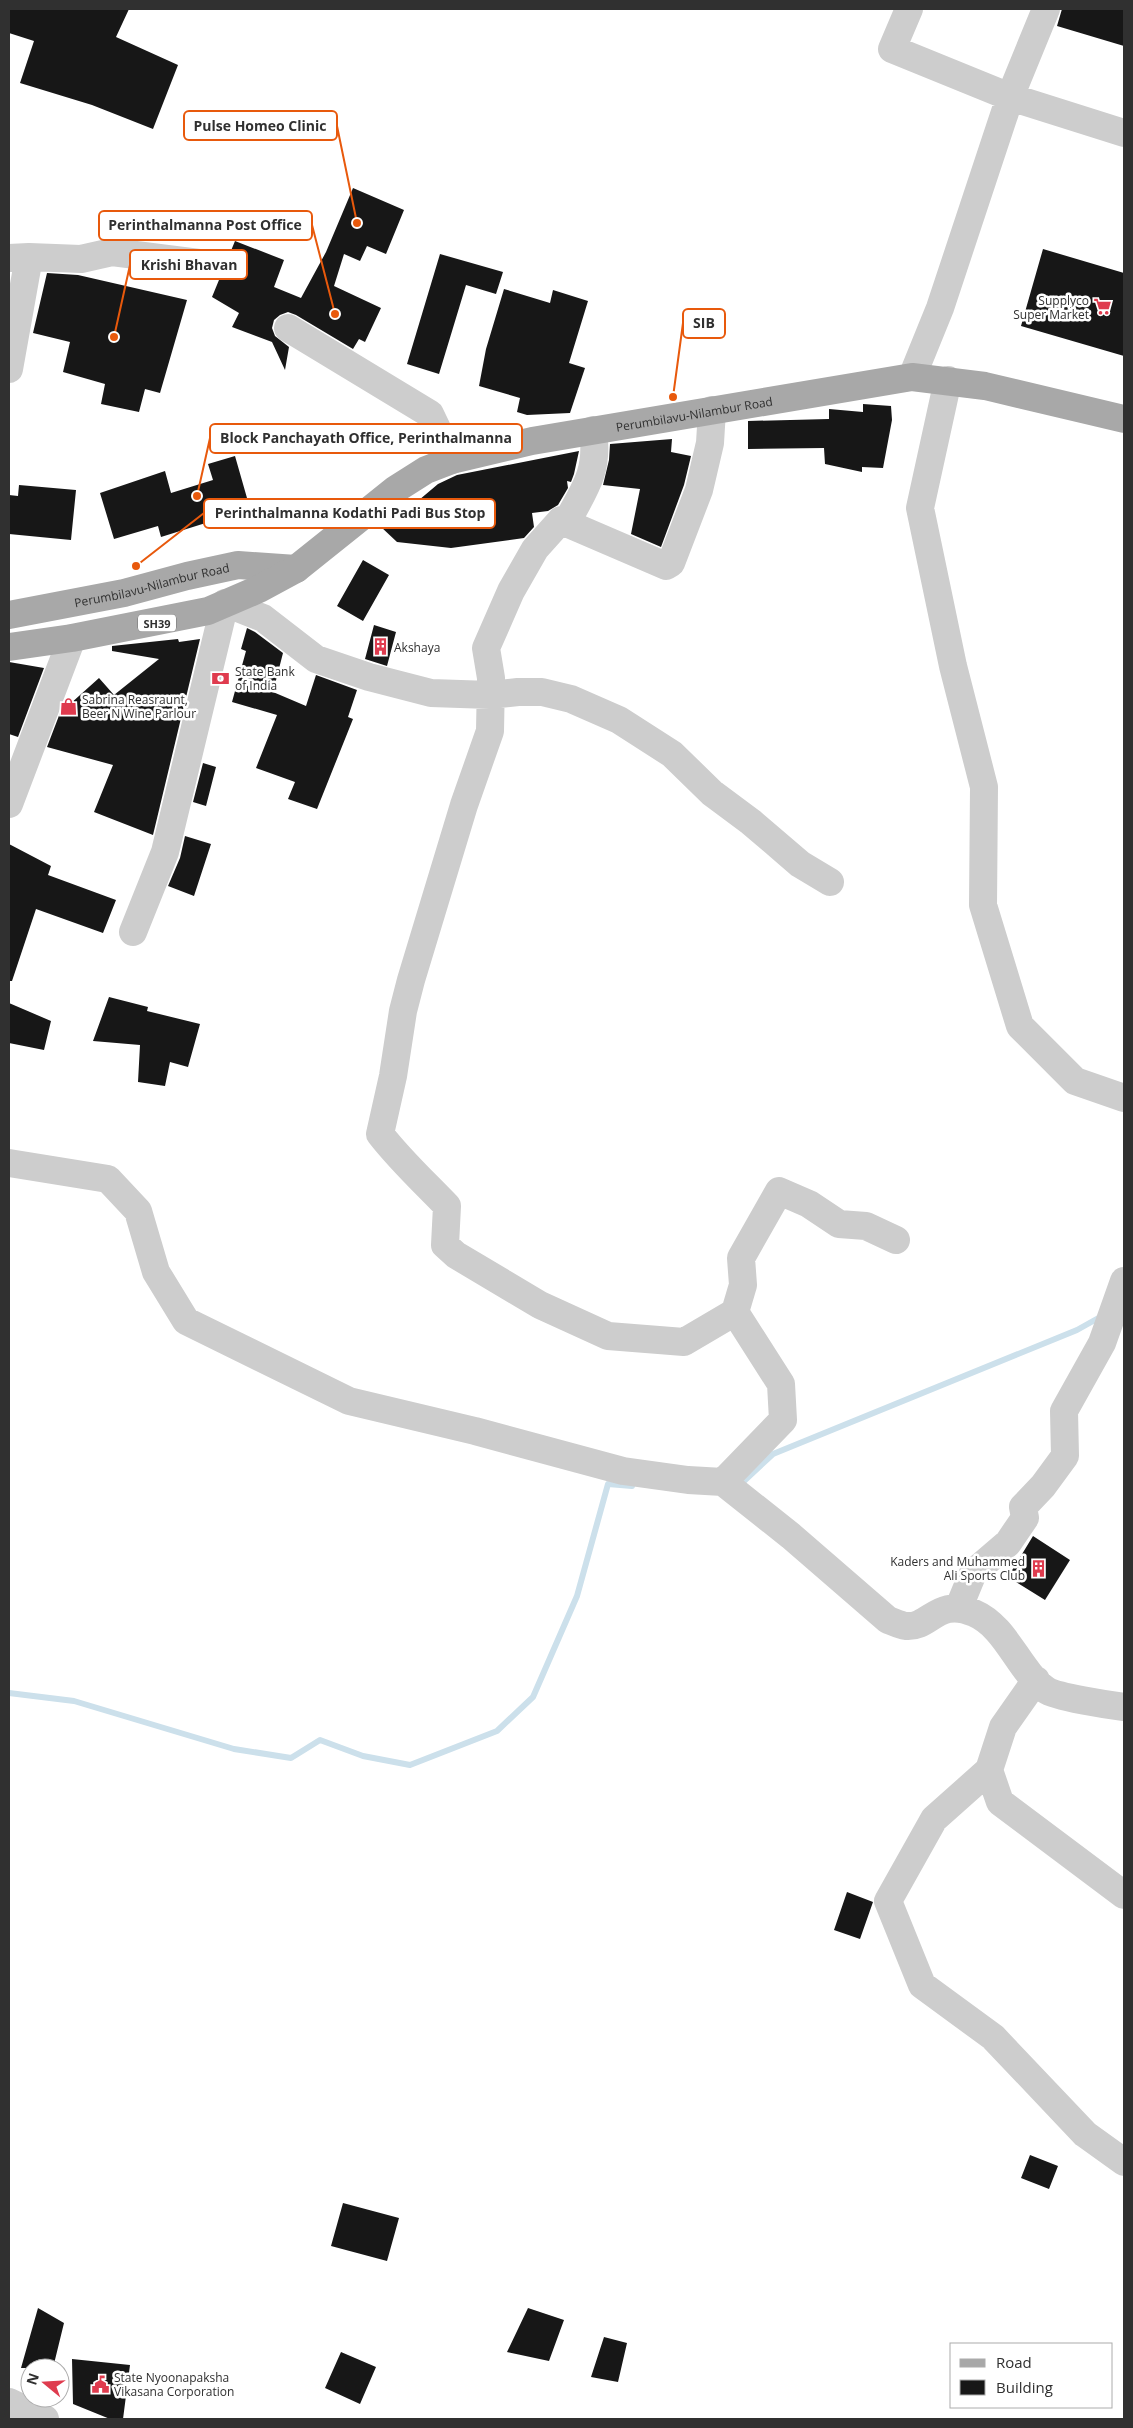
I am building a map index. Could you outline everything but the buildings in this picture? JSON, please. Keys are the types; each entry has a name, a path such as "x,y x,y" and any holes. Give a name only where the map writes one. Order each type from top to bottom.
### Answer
{"main road":[{"name":"Perumbilavu-Nilambur Road","path":"9,647 72,638 197,614 225,603 259,589 296,568 396,489 426,470 452,460 532,441 912,377 985,386 1124,419"},
{"name":"Perumbilavu-Nilambur Road","path":"9,616 124,593 238,566 296,568"}],"street":[{"path":"908,9 892,49 1010,97 1124,133"},
{"path":"912,377 940,308 1010,97 1046,9"},
{"path":"9,369 19,258 81,259 112,252 133,253 200,263"},
{"path":"288,328 430,414 452,460"},
{"path":"948,380 920,508 953,666 984,787 983,905 1020,1026 1075,1081 1124,1098"},
{"path":"712,410 710,443 699,490 671,563 666,566 561,520 535,548 511,591 486,648 491,678 490,731 464,805 409,988 380,1134 397,1157 421,1177 447,1206 445,1245 456,1255 540,1305 608,1336 684,1342 736,1312 743,1285 741,1258 779,1191 809,1204 839,1224 866,1226 896,1240"},
{"path":"566,523 592,476 595,448 593,430"},
{"path":"133,932 165,852 225,603 263,618 316,659 369,677 431,693 490,695 542,692 571,699 619,720 672,754 712,793 751,822 800,864 830,882"},
{"path":"9,804 72,638"},
{"path":"9,1163 108,1179 138,1211 156,1272 186,1322 349,1401 475,1431 623,1471 688,1480 723,1482 791,1536 888,1620 907,1626 918,1623 940,1611 959,1607 977,1614 1006,1640 1029,1675 1048,1691 1124,1707"},
{"path":"959,1607 973,1573 1008,1543 1026,1518 1023,1507 1043,1486 1065,1456 1064,1411 1102,1344 1124,1281"},
{"path":"723,1482 783,1420 781,1384 736,1312"},
{"path":"1036,1680 1003,1727 989,1770 934,1819 888,1901 922,1985 993,2037 1085,2134 1124,2162"},
{"path":"989,1770 1000,1802 1124,1895"},
{"path":"9,2402 45,2419"}],"waterway":[{"path":"744,1481 773,1454 1077,1330 1102,1316"},
{"path":"9,1693 74,1701 234,1749 291,1758 320,1740 363,1756 410,1765 497,1731 533,1697 577,1596 608,1484 632,1486"}],"place":[{"name":"Pulse Homeo Clinic","path":"357,223"},
{"name":"Supplyco Super Market","path":"1103,307"},
{"name":"Perinthalmanna Post Office","path":"335,314"},
{"name":"Krishi Bhavan","path":"114,337"},
{"name":"SIB","path":"673,397"},
{"name":"Block Panchayath Office, Perinthalmanna","path":"197,496"},
{"name":"Perinthalmanna Kodathi Padi Bus Stop","path":"136,566"},
{"name":"Akshaya","path":"380,647"},
{"name":"State Bank of India","path":"221,678"},
{"name":"Sabrina Reasraunt, Beer N Wine Parlour","path":"68,706"},
{"name":"Kaders and Muhammed Ali Sports Club","path":"1039,1568"},
{"name":"State Nyoonapaksha Vikasana Corporation","path":"100,2384"}]}
